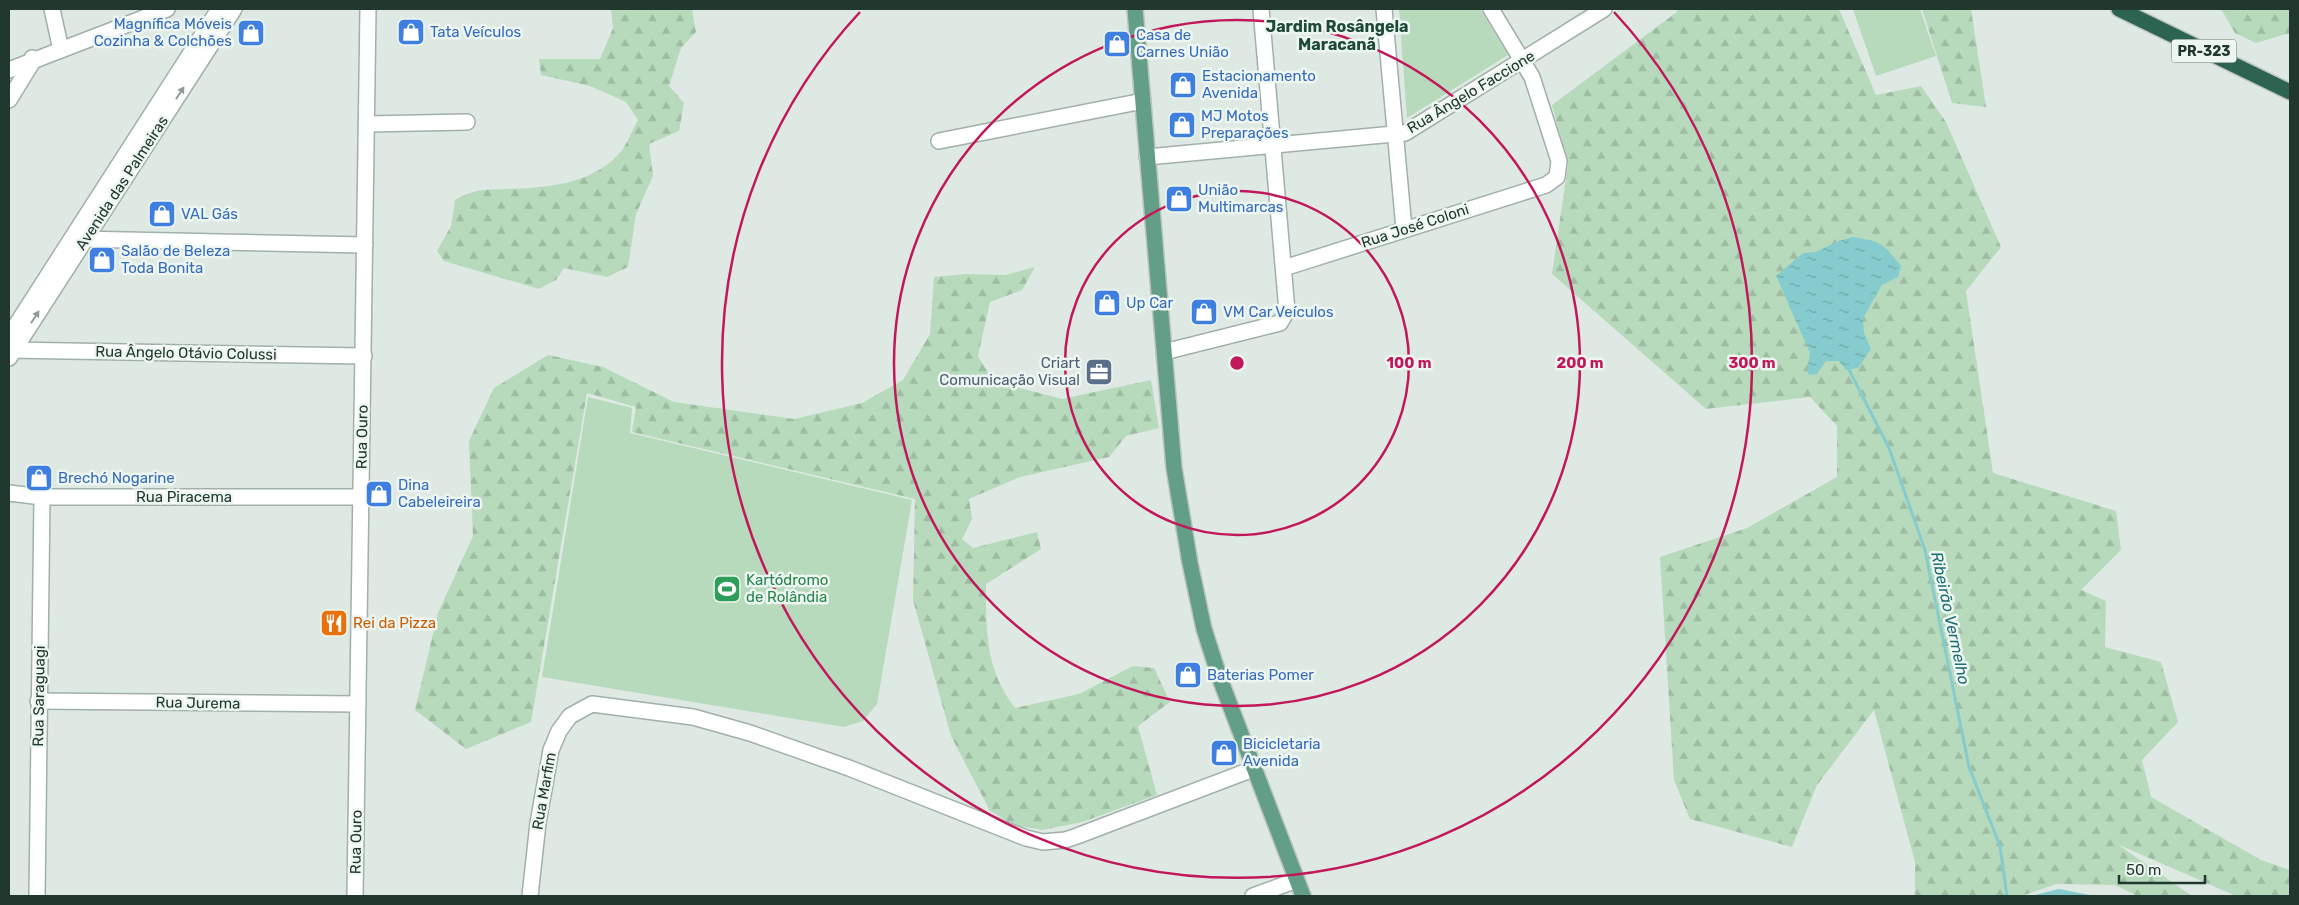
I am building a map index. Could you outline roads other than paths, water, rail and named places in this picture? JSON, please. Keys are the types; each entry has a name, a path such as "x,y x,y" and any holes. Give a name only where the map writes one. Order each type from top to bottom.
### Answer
{"highway":[{"name":"PR-323","path":"2119,9 2290,92"}],"main road":[{"path":"1135,9 1174,468 1197,598 1220,679 1303,896"}],"street":[{"path":"52,9 60,45"},
{"path":"9,70 32,56 143,9"},
{"path":"60,45 167,9"},
{"name":"Avenida das Palmeiras","path":"10,349 219,9"},
{"name":"Avenida das Palmeiras","path":"79,239 234,9"},
{"name":"Rua Ouro","path":"355,896 368,9"},
{"path":"1164,352 1280,324 1287,311 1261,9"},
{"path":"1384,9 1404,229"},
{"path":"1491,9 1524,61"},
{"name":"Rua Ângelo Faccione","path":"1148,157 1396,135 1414,128 1524,61 1604,9"},
{"path":"9,60 32,56"},
{"path":"9,100 32,56"},
{"name":"Rua José Coloni","path":"1284,268 1546,185 1557,178 1559,161 1532,77 1524,61"},
{"path":"939,141 1143,101"},
{"path":"366,124 467,122"},
{"path":"79,239 365,245"},
{"name":"Rua Ângelo Otávio Colussi","path":"10,349 364,356"},
{"name":"Rua Piracema","path":"9,493 42,497 360,497"},
{"name":"Rua Saraguagi","path":"37,896 42,497"},
{"name":"Rua Jurema","path":"38,701 358,704"},
{"name":"Rua Marfim","path":"530,896 538,823 553,744 559,731 570,716 592,704 693,718 750,733 910,791 997,828 1043,842 1077,836 1254,769"},
{"path":"1253,896 1297,880"}],"water":[{"path":"1852,237 1870,240 1886,248 1901,266 1898,277 1882,285 1863,318 1864,333 1871,349 1858,368 1846,370 1839,361 1826,361 1817,374 1809,375 1807,370 1810,353 1776,276 1803,253 1816,252 1836,242"},
{"path":"2059,889 2095,896 2031,896"}],"waterway":[{"name":"Ribeirão Vermelho","path":"1847,366 1889,448 1925,550 1969,767 2000,846 2007,896"}],"place":[{"name":"Tata Veículos","path":"411,32"},
{"name":"Magnífica Móveis Cozinha & Colchões","path":"251,33"},
{"name":"Casa de Carnes União","path":"1117,44"},
{"name":"Estacionamento Avenida","path":"1183,85"},
{"name":"MJ Motos Preparações","path":"1182,125"},
{"name":"União Multimarcas","path":"1179,199"},
{"name":"VAL Gás","path":"162,214"},
{"name":"Salão de Beleza Toda Bonita","path":"102,260"},
{"name":"Up Car","path":"1107,303"},
{"name":"VM Car Veículos","path":"1204,312"},
{"name":"Criart Comunicação Visual","path":"1099,372"},
{"name":"Brechó Nogarine","path":"39,478"},
{"name":"Dina Cabeleireira","path":"379,494"},
{"name":"Kartódromo de Rolândia","path":"727,589"},
{"name":"Rei da Pizza","path":"334,623"},
{"name":"Baterias Pomer","path":"1188,675"},
{"name":"Bicicletaria Avenida","path":"1224,753"}],"district":[{"name":"Jardim Rosângela Maracanã","path":"1337,35"}]}
